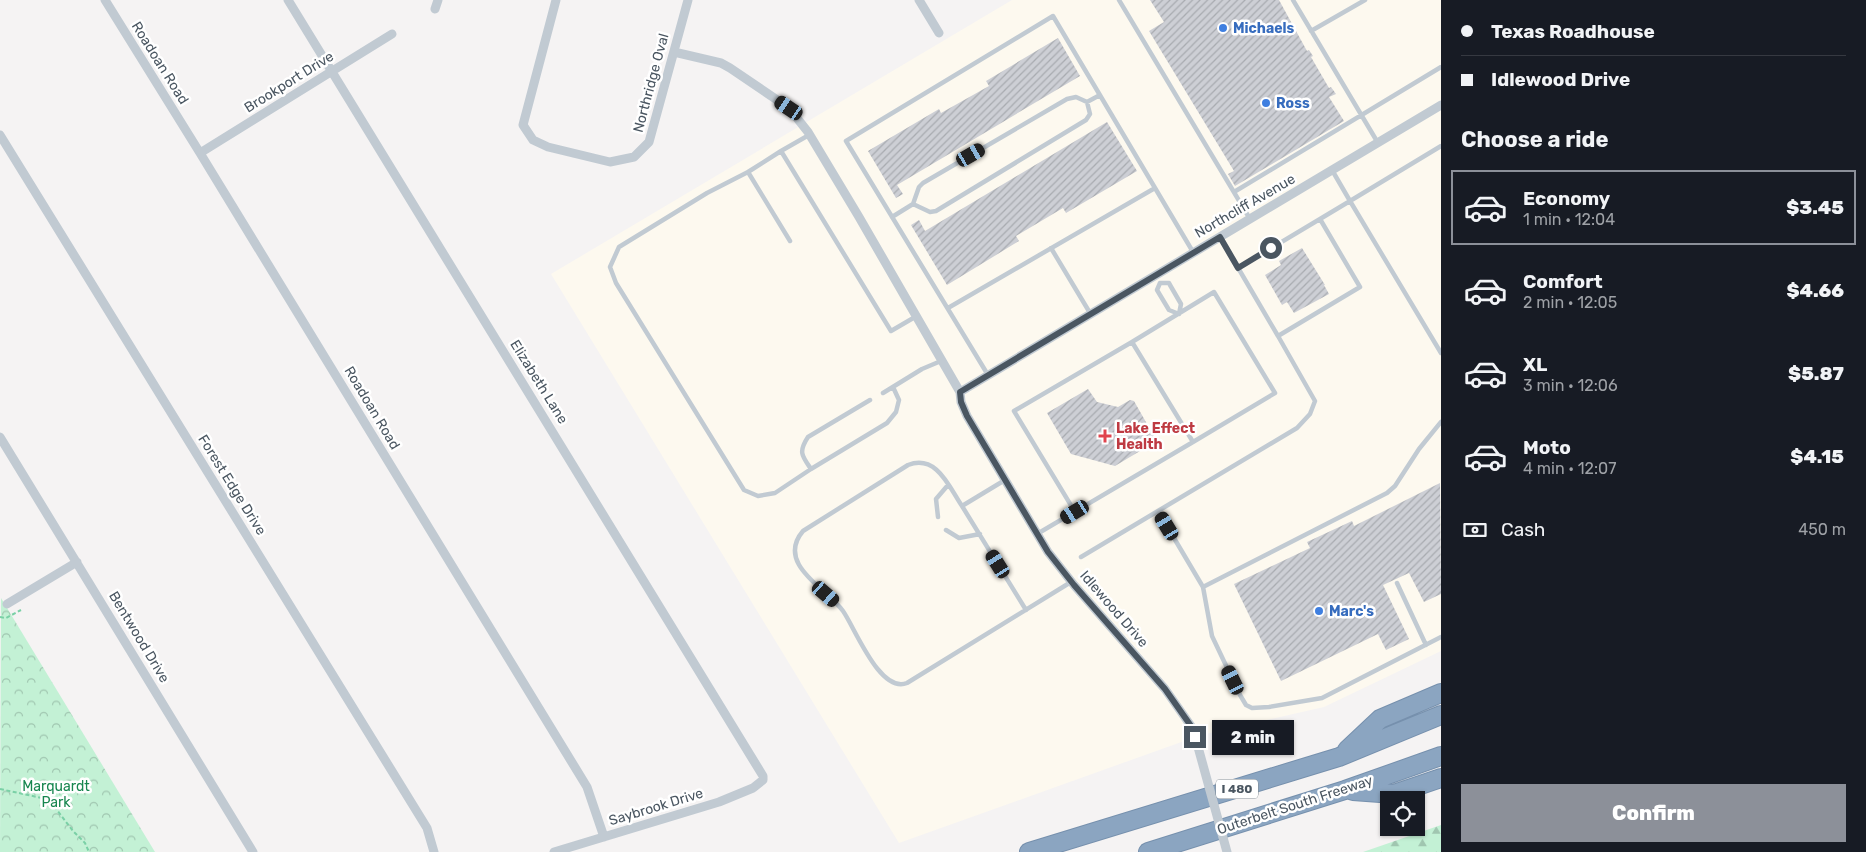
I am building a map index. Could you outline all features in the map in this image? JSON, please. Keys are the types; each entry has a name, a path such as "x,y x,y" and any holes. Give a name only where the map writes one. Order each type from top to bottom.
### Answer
{"highway":[{"path":"1339,757 1380,719 1441,693"},
{"name":"I 480","path":"1029,852 1339,757 1441,715"},
{"name":"Outerbelt South Freeway","path":"1148,852 1345,790 1441,756"},
{"path":"1345,790 1394,794 1441,778"}],"street":[{"name":"Roadoan Road","path":"104,0 200,153 587,787 604,837"},
{"name":"Elizabeth Lane","path":"288,0 761,771 763,780"},
{"name":"Northridge Oval","path":"556,0 523,125 533,140 548,147 610,162 634,157 649,142 688,0"},
{"path":"919,0 939,33"},
{"name":"Brookport Drive","path":"200,153 392,34"},
{"name":"Idlewood Drive","path":"674,52 721,63 730,68 789,108 809,135 859,217 960,392 963,408 1048,552 1071,582 1165,689 1191,726 1227,852"},
{"name":"Northcliff Avenue","path":"960,392 1441,105"},
{"name":"Forest Edge Drive","path":"0,135 427,828 434,852"},
{"name":"Bentwood Drive","path":"0,437 253,852"},
{"path":"7,604 77,562"},
{"name":"Saybrook Drive","path":"554,852 719,802 753,788 763,780"}],"lane":[{"path":"1119,0 1250,220"},
{"path":"1293,0 1378,142"},
{"path":"1311,31 1365,0"},
{"path":"988,375 846,141 1053,16 1192,252"},
{"path":"1234,192 1441,67"},
{"path":"1087,102 1100,95"},
{"path":"892,217 913,204 923,183 1067,99 1076,97 1087,102"},
{"path":"913,204 930,212 936,211 1086,120 1090,114 1087,102"},
{"path":"809,135 748,172 707,193 620,247 610,267 616,283 744,490 758,496 775,493 887,423 896,412 899,400 893,387"},
{"path":"1238,268 1441,146"},
{"path":"781,151 891,331 916,317"},
{"path":"1332,170 1441,353"},
{"path":"748,172 790,241"},
{"path":"948,308 1154,188"},
{"path":"1278,336 1360,287 1320,219"},
{"path":"1081,557 1296,429 1310,414 1315,401 1220,237"},
{"path":"1052,248 1090,314"},
{"path":"1155,274 1160,283"},
{"path":"1160,283 1157,290 1169,310 1179,314"},
{"path":"1160,283 1169,283 1181,304 1179,314"},
{"path":"1037,534 1075,512 1275,393 1214,292 1014,411 1075,512"},
{"path":"1132,342 1193,442"},
{"path":"883,393 922,369 941,361"},
{"path":"811,470 802,456 802,447 808,437 870,400"},
{"path":"1203,587 1387,494 1396,486 1419,449 1441,422"},
{"path":"1026,610 980,534 937,469 922,462 908,465 803,531 797,538 795,546 799,563 813,584 842,610 878,670 889,682 898,685 907,683 1026,610 1071,582"},
{"path":"962,506 1005,480"},
{"path":"938,516 936,499 948,486"},
{"path":"1158,510 1203,587 1212,636 1240,695 1246,704 1252,708 1269,708 1322,698 1441,638"},
{"path":"946,530 959,538 980,534"},
{"path":"1397,583 1426,645"}],"path":[{"path":"0,617 6,618 21,610"},
{"path":"0,789 50,801 73,831 85,843 89,852"}],"shaded area":[{"path":"1012,0 1441,0 1441,651 1324,707 1201,735 899,843 551,274"}],"green space":[{"name":"Marquardt Park","path":"1,598 155,852 0,852"},
{"path":"1441,825 1441,852 1363,852 1409,836 1425,836 1425,831"}],"building":[{"path":"1150,0 1279,0 1307,51 1309,50 1313,56 1311,57 1329,88 1331,87 1336,94 1329,97 1344,121 1235,186 1228,174 1234,171 1149,31 1164,22"},
{"path":"1058,38 1080,76 897,185 903,194 896,198 868,151 939,109 941,113 989,86 986,81"},
{"path":"1107,122 1137,171 1066,213 1063,208 1016,236 1019,241 947,285 911,225 919,220 925,231"},
{"path":"1302,248 1329,294 1294,313 1287,302 1282,305 1265,275 1281,265 1279,261"},
{"path":"1088,389 1097,402 1118,407 1130,400 1134,401 1155,438 1155,442 1115,466 1071,454 1047,413"},
{"path":"1440,483 1441,594 1424,602 1409,573 1383,585 1409,639 1386,650 1378,634 1281,681 1234,584 1310,548 1307,542 1352,521 1354,526"}],"place":[{"name":"Michaels","path":"1223,28"},
{"name":"Ross","path":"1266,103"},
{"name":"Lake Effect Health","path":"1105,436"},
{"name":"Marc's","path":"1319,611"}],"route":[{"path":"1195,737 1191,726 1165,689 1061,570 1048,552 967,416 961,402 960,392 1220,237 1238,268 1271,248"}]}
